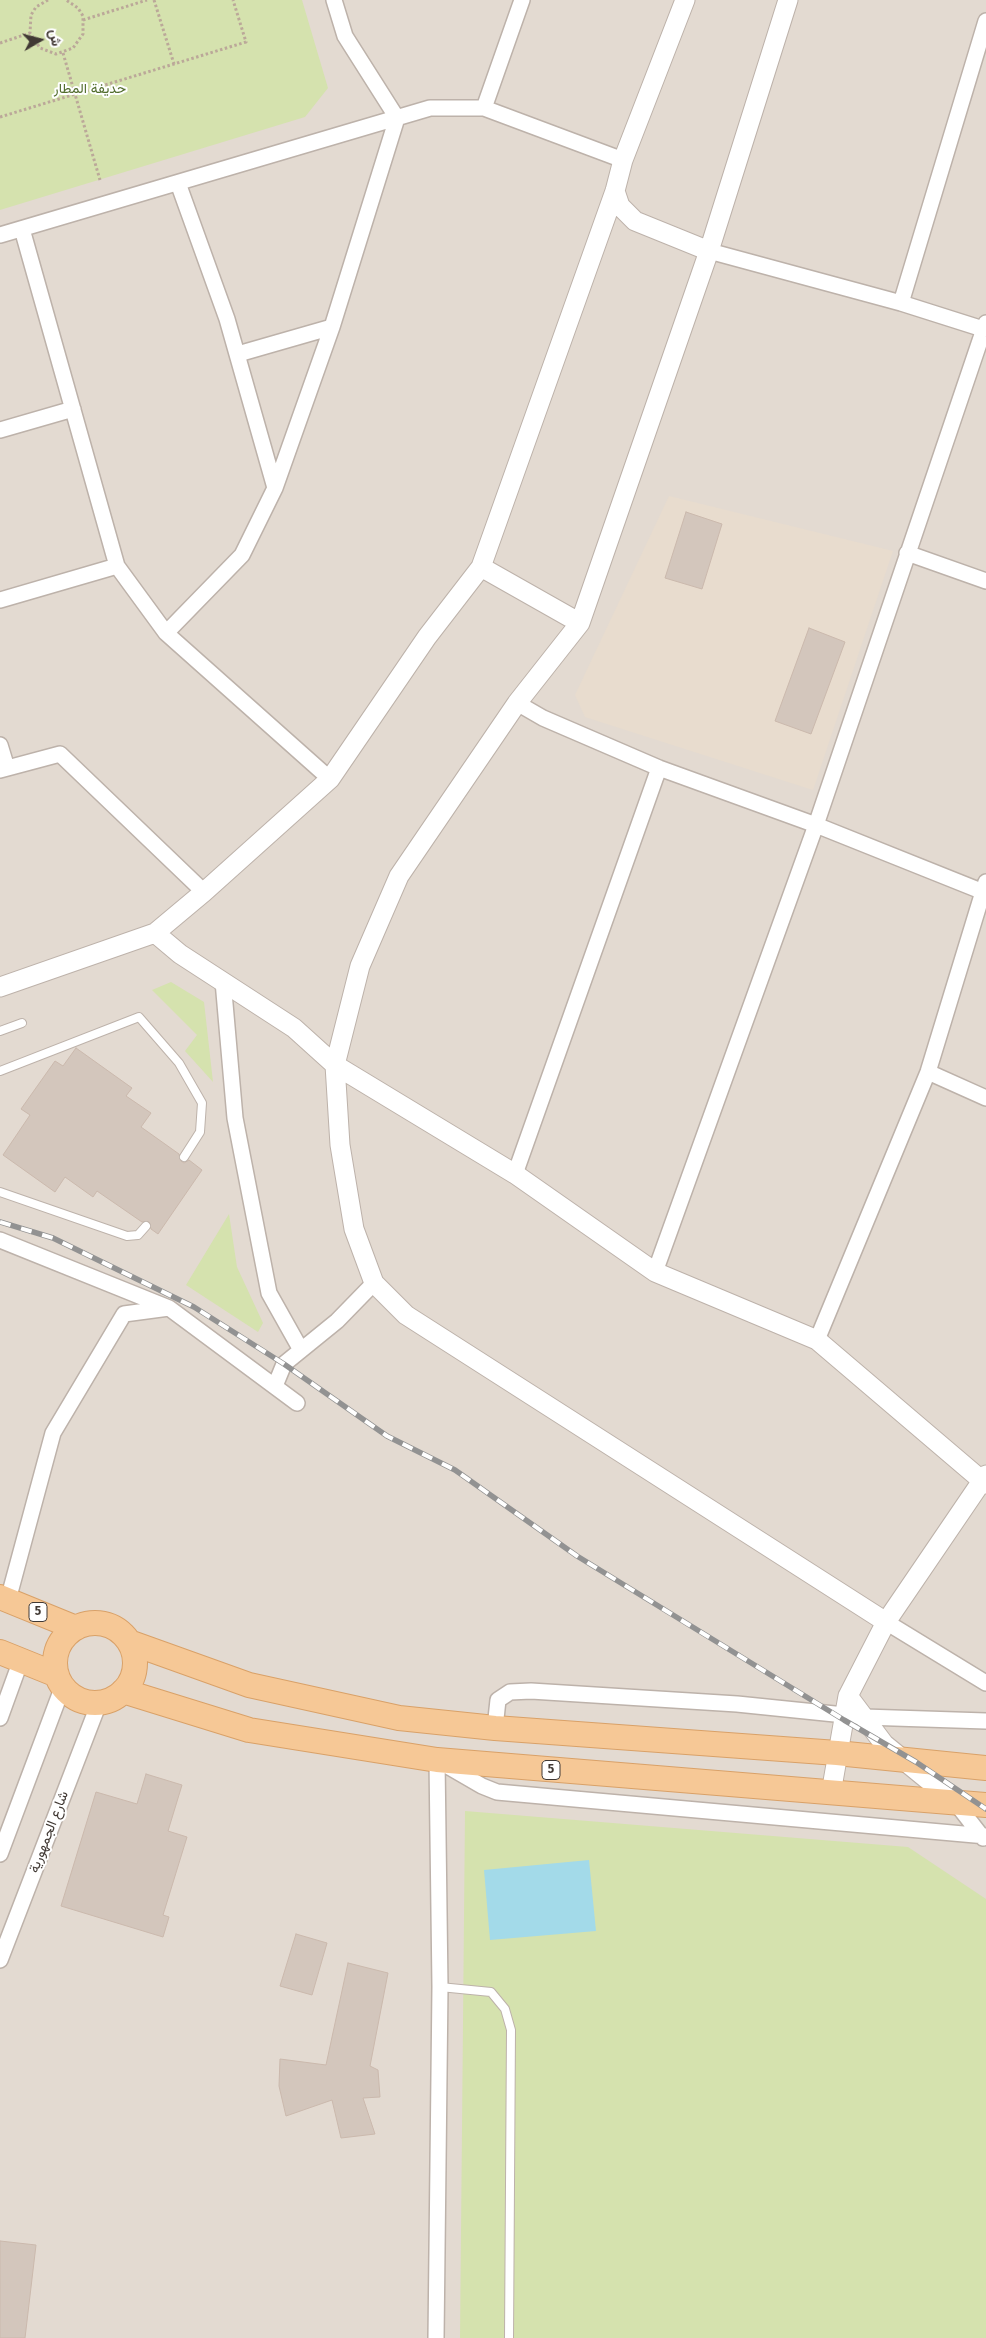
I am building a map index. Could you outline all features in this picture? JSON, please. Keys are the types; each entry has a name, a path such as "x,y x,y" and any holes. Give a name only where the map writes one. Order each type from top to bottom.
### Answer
{"main road":[{"name":"5","path":"4,1599 76,1628"},
{"path":"11,1656 60,1681 72,1696 85,1702 99,1703 116,1697 124,1691 131,1680 134,1654 129,1642 121,1632 111,1626 88,1623 76,1628 60,1643 56,1653 60,1681"},
{"path":"129,1642 249,1685 399,1718 495,1728 837,1754 986,1768"},
{"name":"5","path":"124,1691 249,1730 437,1760 986,1805"}],"street":[{"path":"166,633 242,555 275,488 332,327 397,118 345,36 334,0"},
{"path":"484,108 522,0"},
{"path":"0,987 155,933 204,892 330,779 427,637 481,567 615,191 623,160 685,0"},
{"path":"788,0 709,251 580,623 517,703 399,876 360,966 334,1065 340,1145 354,1229 374,1283 406,1315 886,1622 986,1683"},
{"path":"901,303 986,21"},
{"path":"0,235 430,108 484,108 623,160"},
{"path":"178,183 227,319 275,488"},
{"path":"615,191 620,206 635,221 709,251 984,326 816,825 655,1272"},
{"path":"22,228 117,566 166,633 330,779"},
{"path":"238,354 332,327"},
{"path":"0,430 73,409"},
{"path":"907,553 986,581"},
{"path":"0,600 117,566"},
{"path":"481,567 580,623"},
{"path":"517,703 543,718 659,768 985,888 928,1072 817,1340"},
{"path":"0,745 3,769 60,754 204,892"},
{"path":"515,1174 659,768"},
{"path":"155,933 180,954 294,1028 334,1065 515,1174 655,1272 817,1340 985,1480 886,1622 848,1696 831,1793"},
{"path":"223,981 235,1118 270,1293 301,1350"},
{"path":"928,1072 986,1098"},
{"path":"0,1240 169,1308 297,1403"},
{"path":"275,1386 284,1364 337,1321 374,1283"},
{"path":"4,1599 53,1433 124,1314 169,1308"},
{"path":"0,1718 11,1656"},
{"path":"0,1854 60,1681"},
{"path":"495,1728 498,1700 510,1692 531,1691 738,1704 864,1717 986,1721"},
{"path":"848,1696 884,1744 955,1802 984,1838"},
{"name":"شارع الجمهورية","path":"0,1960 99,1703"},
{"path":"437,1760 482,1786 497,1792 984,1838"},
{"path":"436,2338 440,1987 437,1760"}],"lane":[{"path":"0,1071 139,1017 179,1063 202,1103 200,1132 184,1157"},
{"path":"0,1031 22,1023"},
{"path":"0,1192 127,1236 138,1235 146,1226"},
{"path":"440,1987 490,1992 505,2009 511,2030 509,2338"}],"path":[{"path":"45,0 31,15 30,33 40,48 48,52 62,53 73,48 83,34 83,20 78,8 66,0"},
{"path":"83,20 147,0"},
{"path":"154,0 174,64"},
{"path":"0,118 246,42 233,0"},
{"path":"0,43 30,33"},
{"path":"62,53 100,180"}],"shaded area":[{"path":"0,0 986,0 986,2338 0,2338"},
{"path":"669,496 893,551 813,790 585,717 575,695"}],"green space":[{"name":"حديفة المطار","path":"0,0 302,0 328,88 305,117 0,210"},
{"path":"171,982 204,1002 213,1082 185,1051 197,1035 152,990"},
{"path":"229,1214 237,1267 263,1323 258,1332 186,1285"},
{"path":"465,1811 908,1847 986,1899 986,2338 460,2338"}],"water":[{"path":"589,1860 596,1931 490,1940 484,1870"}],"building":[{"path":"686,512 722,524 702,589 665,578"},
{"path":"809,628 845,642 811,734 775,721"},
{"path":"76,1048 132,1088 126,1096 151,1113 141,1127 179,1154 181,1161 184,1163 189,1160 202,1170 158,1234 151,1229 149,1222 142,1222 97,1191 93,1197 65,1177 55,1192 3,1155 30,1115 21,1109 55,1061 63,1066"},
{"path":"146,1774 182,1785 168,1831 187,1837 163,1915 169,1917 163,1937 61,1906 96,1792 137,1804"},
{"path":"296,1934 327,1943 312,1995 280,1986"},
{"path":"348,1963 388,1973 370,2066 378,2070 380,2097 363,2098 375,2134 341,2138 332,2100 286,2116 279,2086 280,2059 326,2065"},
{"path":"0,2241 36,2245 25,2338 0,2338"}],"railway":[{"path":"0,1222 53,1238 194,1307 284,1364 387,1436 455,1470 577,1556 916,1762 986,1809"}]}
